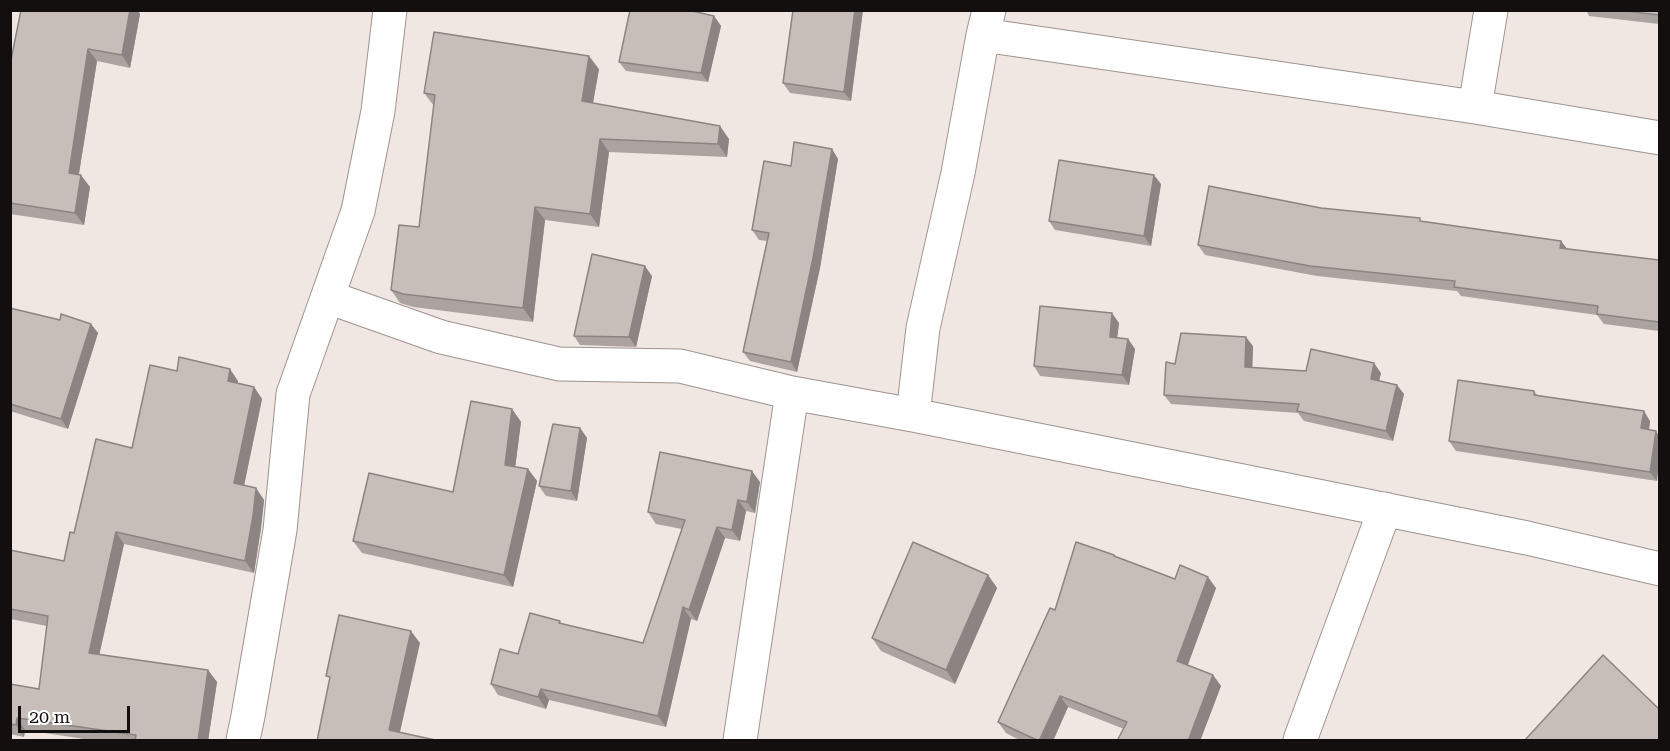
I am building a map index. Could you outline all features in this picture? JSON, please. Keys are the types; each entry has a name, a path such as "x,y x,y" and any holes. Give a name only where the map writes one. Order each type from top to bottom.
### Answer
{"street":[{"path":"243,741 280,530 293,394 358,211 378,111 390,10"},
{"path":"1475,107 1491,10"},
{"path":"913,415 923,328 958,173 986,23 1659,138"},
{"path":"328,297 441,337 559,364 680,366 792,393 1385,509 1527,538 1659,569"},
{"path":"740,741 792,393"},
{"path":"1300,741 1385,509"}],"building":[{"path":"21,10 130,10 122,55 88,49 69,173 81,175 75,213 10,203 10,65"},
{"path":"630,10 688,10 714,16 701,73 619,62"},
{"path":"793,10 855,10 844,92 783,83"},
{"path":"1618,10 1659,10 1659,15"},
{"path":"434,32 589,56 582,101 720,126 718,144 600,139 590,214 535,207 523,308 403,294 391,290 399,225 419,227 435,95 424,93"},
{"path":"794,142 832,149 813,258 791,362 743,352 769,233 752,230 764,161 791,166"},
{"path":"1059,160 1154,175 1144,236 1049,221"},
{"path":"1209,186 1321,208 1420,218 1420,221 1561,241 1560,248 1659,260 1659,322 1597,314 1598,306 1454,287 1455,281 1310,266 1198,245"},
{"path":"592,254 645,266 629,337 574,336"},
{"path":"1040,306 1112,313 1110,337 1128,339 1122,375 1034,366"},
{"path":"10,308 60,320 61,314 91,324 61,419 10,404"},
{"path":"1181,333 1246,337 1245,367 1306,371 1311,349 1374,363 1371,379 1397,385 1386,431 1297,411 1299,404 1164,395 1166,362 1175,364"},
{"path":"179,357 230,369 228,381 254,387 234,483 256,488 245,561 116,532 89,653 208,670 198,741 135,741 136,735 17,718 16,725 10,724 10,684 39,689 48,616 10,609 10,550 64,561 70,532 74,533 96,439 132,448 150,365 177,371"},
{"path":"1458,380 1534,391 1534,395 1644,411 1641,428 1656,431 1650,472 1449,441"},
{"path":"471,401 512,409 505,465 528,469 504,575 353,541 369,473 453,492"},
{"path":"553,424 580,428 571,491 539,486"},
{"path":"660,452 752,471 747,502 738,500 732,530 717,527 689,610 683,607 658,716 541,689 538,697 491,684 500,649 518,654 530,613 560,621 559,623 643,643 685,520 648,512"},
{"path":"913,542 988,575 946,670 872,638"},
{"path":"1076,542 1175,579 1180,565 1208,577 1177,661 1213,675 1188,741 1117,741 1127,722 1060,696 1039,741 998,722 1050,608 1055,610"},
{"path":"339,615 411,631 389,730 440,741 317,741 330,677 326,676"},
{"path":"1603,655 1659,709 1659,741 1524,741"}]}
